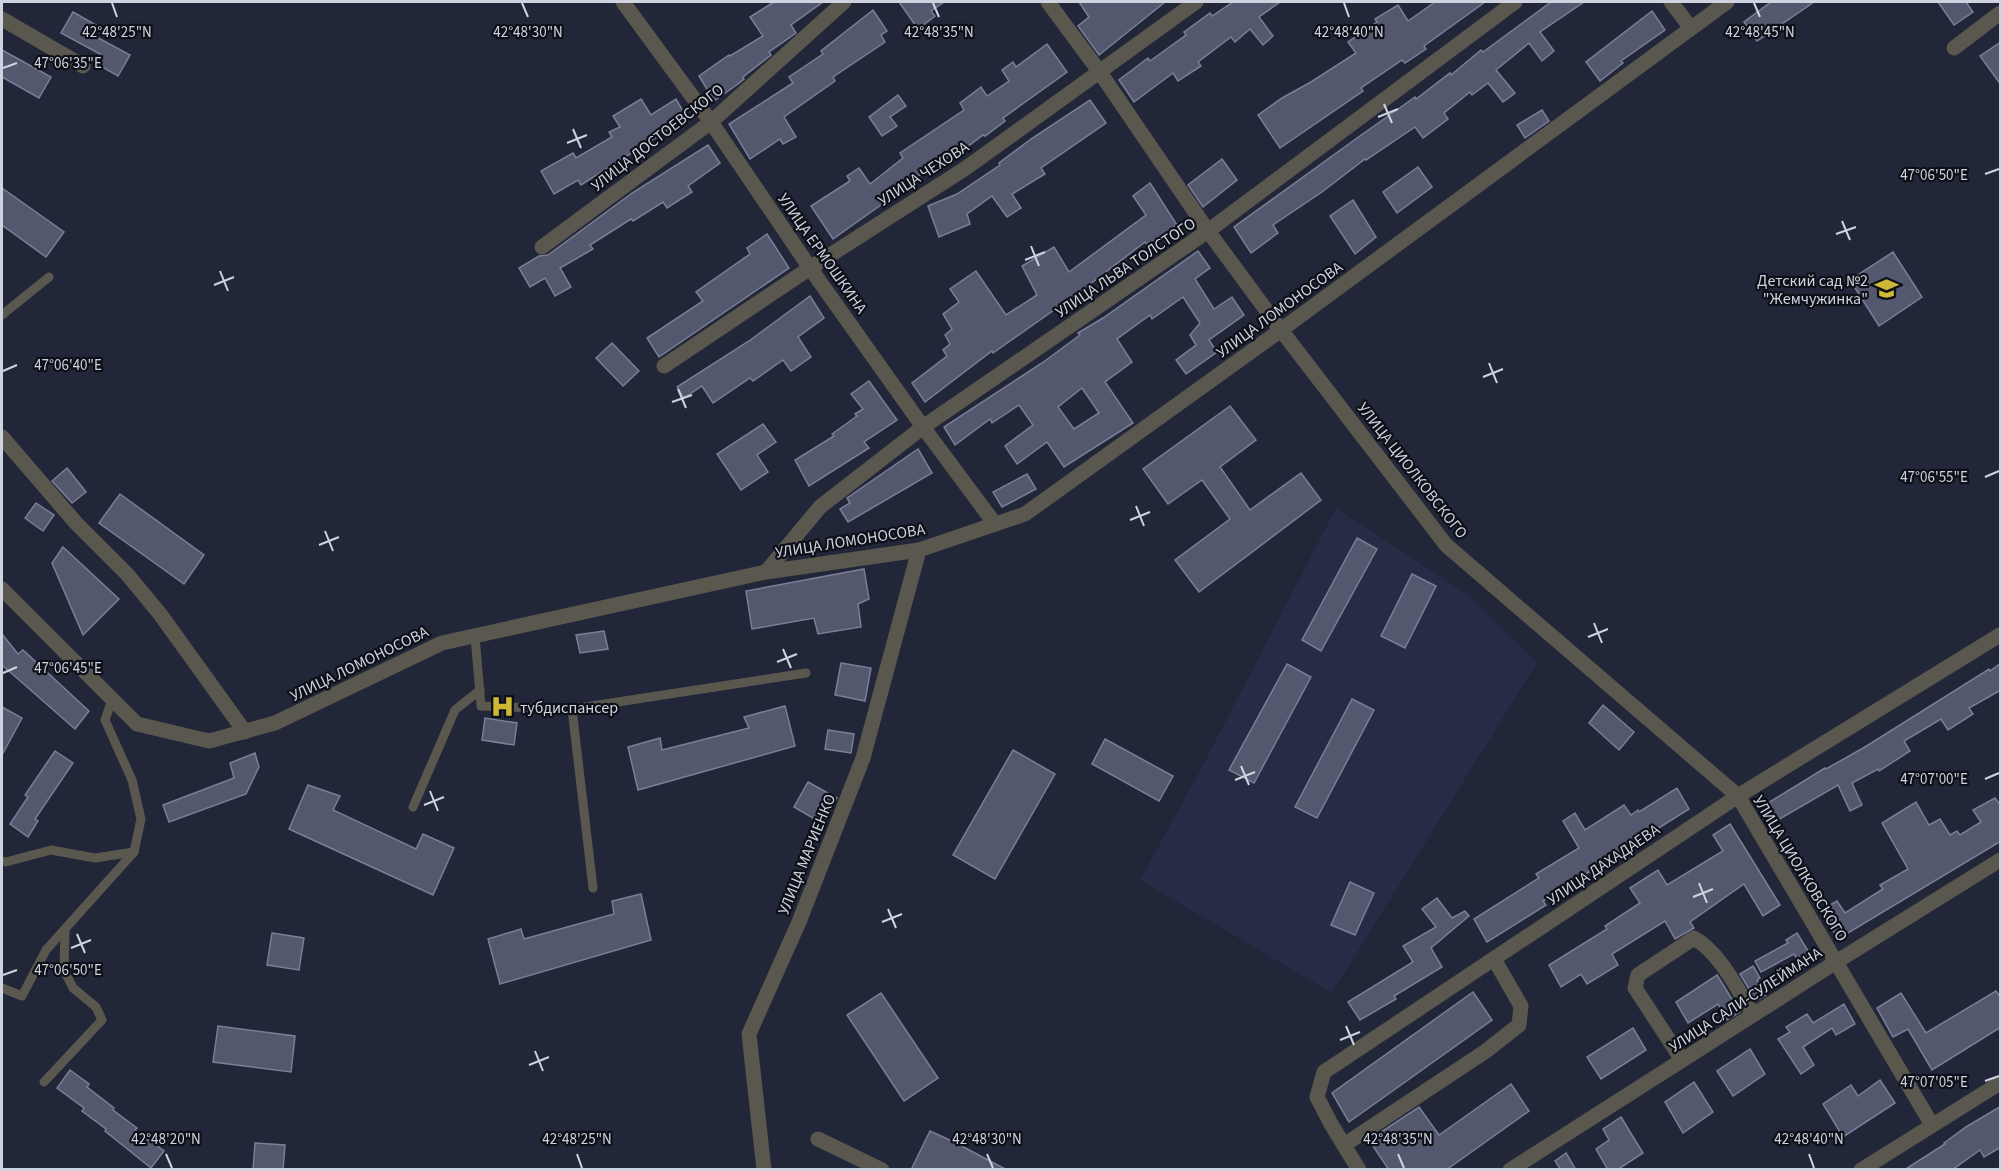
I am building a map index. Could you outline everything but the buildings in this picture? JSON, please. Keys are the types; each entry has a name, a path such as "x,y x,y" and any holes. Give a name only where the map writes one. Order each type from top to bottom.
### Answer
{"street":[{"name":"УЛИЦА ЕРМОШКИНА","path":"622,2 711,122 810,268 995,524"},
{"name":"УЛИЦА ДОСТОЕВСКОГО","path":"542,247 711,122 844,2"},
{"name":"УЛИЦА ЦИОЛКОВСКОГО","path":"1048,2 1099,71 1208,231 1446,545 1738,796 1932,1125"},
{"name":"УЛИЦА ЧЕХОВА","path":"664,366 810,268 966,168 1196,2"},
{"name":"УЛИЦА ЛЬВА ТОЛСТОГО","path":"766,572 820,507 923,427 1208,231 1515,2"},
{"path":"1671,2 1691,28"},
{"name":"УЛИЦА ЛОМОНОСОВА","path":"2,589 137,724 209,741 275,723 442,643 766,572 919,550 1025,514 1281,330 1727,2"},
{"path":"1996,2 2001,8"},
{"path":"1954,48 2001,14"},
{"path":"2,19 83,66"},
{"path":"2,437 76,523 140,590 245,732"},
{"name":"УЛИЦА МАРИЕНКО","path":"764,1170 748,1034 799,922 863,758 919,550"},
{"name":"УЛИЦА ДАХАДАЕВА","path":"1359,1170 1317,1097 1324,1072 1738,796 2001,636"},
{"name":"УЛИЦА САЛИ-СУЛЕЙМАНА","path":"1510,1170 1753,1014 2001,860"},
{"path":"1682,1060 1635,988 1638,975 1694,938 1704,944 1725,970 1753,1014"},
{"path":"1344,1145 1486,1051 1519,1025 1521,1006 1494,959"},
{"path":"1862,1170 2001,1083"},
{"path":"818,1139 882,1170"}],"lane":[{"path":"2,315 49,277"},
{"path":"475,636 481,706 572,709 806,674"},
{"path":"412,807 455,710 480,690"},
{"path":"2,988 22,996 46,950 134,852 141,819 132,780 105,720 112,700"},
{"path":"572,709 593,888"},
{"path":"2,861 6,862 51,850 95,858 134,852"},
{"path":"44,1082 102,1020 96,1007 73,988 64,970 65,930"}],"shaded area":[{"path":"1336,508 1467,594 1537,663 1332,993 1140,880 1203,765"}],"place":[{"name":"Детский сад №2 \"Жемчужинка\"","path":"1886,289"},
{"name":"тубдиспансер","path":"502,707"}]}
